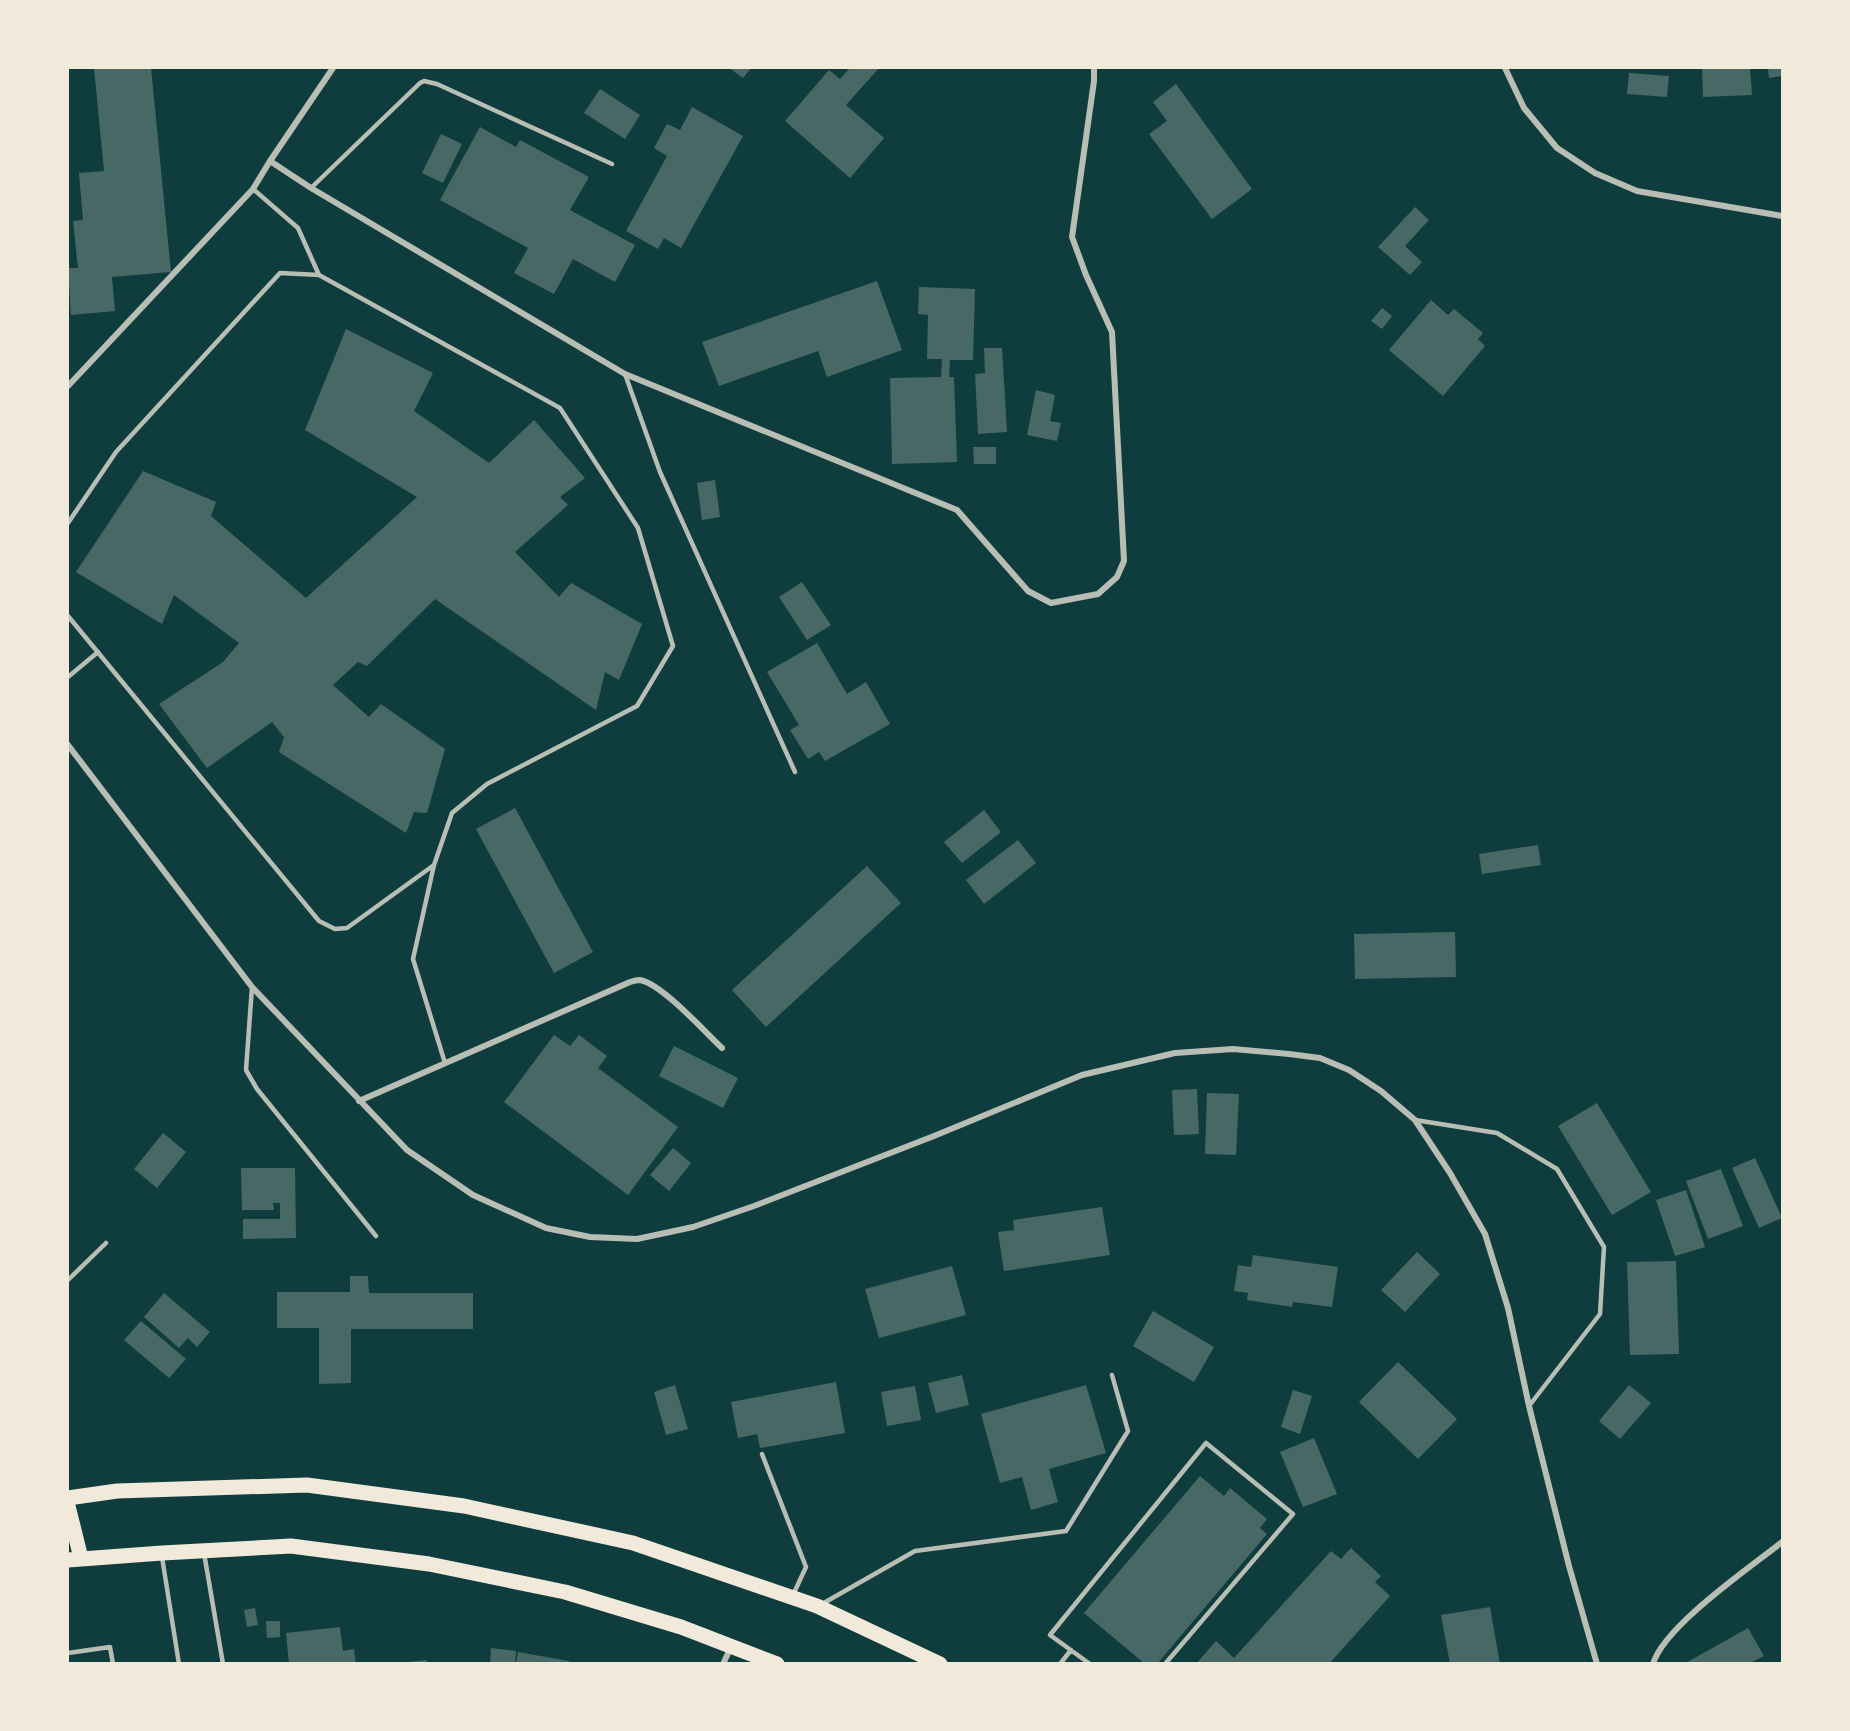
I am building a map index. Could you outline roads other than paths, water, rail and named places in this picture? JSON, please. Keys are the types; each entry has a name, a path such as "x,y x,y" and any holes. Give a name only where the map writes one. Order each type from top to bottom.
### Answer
{"main road":[{"path":"68,1498 117,1491 307,1485 464,1506 633,1543 817,1606 940,1664"},
{"path":"68,1506 74,1559 291,1546 429,1564 565,1592 681,1627 777,1664"}],"street":[{"path":"68,387 253,189 333,68"},
{"path":"270,161 311,188 625,374 957,510 1028,591 1051,603 1098,594 1117,578 1124,561 1112,332 1086,275 1072,237 1094,68"},
{"path":"1505,68 1524,108 1557,148 1595,173 1637,191 1782,216"},
{"path":"68,745 252,987 407,1150 473,1195 546,1228 590,1237 637,1239 693,1227 754,1206 934,1136 1082,1075 1175,1053 1233,1049 1320,1058 1349,1070 1381,1091 1414,1120 1450,1173 1485,1234 1508,1308 1529,1406 1569,1566 1597,1664"},
{"path":"359,1101 638,980 651,985 666,996 722,1048"},
{"path":"1653,1664 1674,1633 1705,1602 1782,1542"},
{"path":"723,1664 732,1646"}],"lane":[{"path":"311,188 424,81 437,84 612,164"},
{"path":"253,189 298,228 320,275"},
{"path":"68,524 116,452 279,273 320,275 560,408 638,528 673,646 637,706 487,784 452,813 434,865 413,959 446,1063"},
{"path":"625,374 660,472 795,772"},
{"path":"68,616 319,921 335,929 347,928 434,865"},
{"path":"68,677 98,652"},
{"path":"252,987 246,1070 257,1089 376,1236"},
{"path":"1414,1120 1497,1133 1557,1169 1604,1247 1600,1314 1529,1406"},
{"path":"68,1280 106,1243"},
{"path":"817,1606 915,1551 1066,1531 1128,1431 1112,1375"},
{"path":"1090,1664 1050,1635 1206,1443 1293,1514 1165,1664"},
{"path":"762,1454 806,1567 792,1598"},
{"path":"204,1551 223,1664"},
{"path":"162,1553 179,1664"},
{"path":"68,1653 110,1647 112,1664"},
{"path":"1059,1664 1071,1650"}]}
